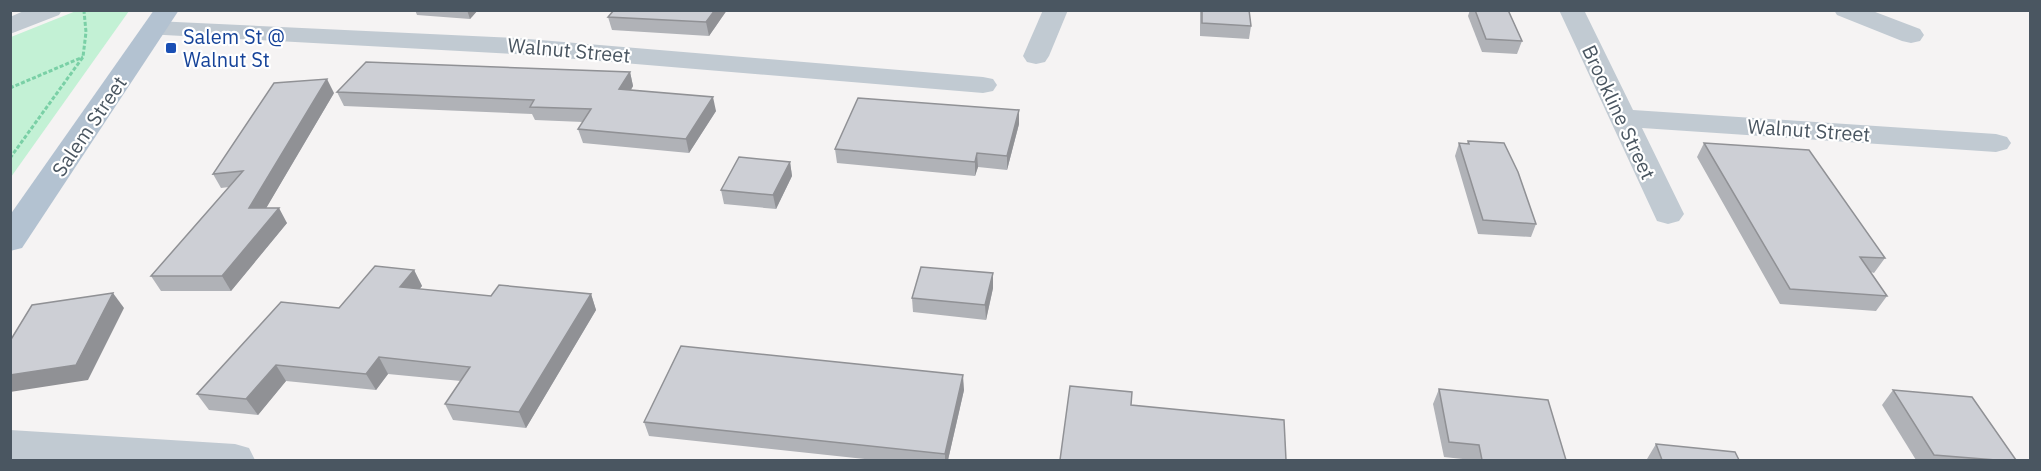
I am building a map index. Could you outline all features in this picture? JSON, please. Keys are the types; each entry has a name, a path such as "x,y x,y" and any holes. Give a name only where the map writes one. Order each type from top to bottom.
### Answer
{"main road":[{"name":"Salem Street","path":"10,240 161,20"}],"street":[{"path":"10,26 50,10"},
{"path":"1036,56 1056,10"},
{"name":"Brookline Street","path":"1571,10 1668,214"},
{"path":"1846,10 1911,36"},
{"name":"Walnut Street","path":"161,20 516,46 983,85"},
{"name":"Walnut Street","path":"1622,118 1996,143"},
{"path":"10,446 236,460"}],"path":[{"path":"10,158 83,57 86,32 84,10"},
{"path":"10,88 83,57"}],"green space":[{"path":"76,11 129,11 11,177 11,37"}],"building":[{"path":"614,10 715,10 706,22 608,17"},
{"path":"1202,10 1249,10 1251,26 1202,23"},
{"path":"1475,10 1508,10 1522,41 1486,39"},
{"path":"366,62 630,72 619,89 713,97 686,139 578,129 591,109 530,107 534,100 337,92"},
{"path":"327,79 249,208 279,208 222,276 151,276 243,171 213,174 274,83"},
{"path":"858,98 1019,110 1007,156 977,153 975,162 835,149"},
{"path":"1468,141 1504,143 1518,172 1536,224 1483,220 1459,143 1469,144"},
{"path":"1704,143 1809,150 1885,258 1860,257 1887,296 1790,289"},
{"path":"739,157 790,162 773,195 721,190"},
{"path":"375,266 414,270 400,287 491,296 499,285 591,294 519,412 445,404 470,367 379,357 366,374 276,365 246,399 197,394 281,302 339,308"},
{"path":"921,267 993,273 985,305 912,298"},
{"path":"113,293 76,365 10,375 10,341 32,305"},
{"path":"681,346 963,375 945,454 644,422"},
{"path":"1070,386 1132,392 1131,405 1284,420 1286,460 1060,460"},
{"path":"1439,389 1548,400 1566,460 1482,460 1479,445 1449,442"},
{"path":"1893,390 1972,397 2016,460 1934,455"},
{"path":"1656,444 1735,452 1739,460 1662,460"}],"place":[{"name":"Salem St @ Walnut St","path":"171,48"}]}
